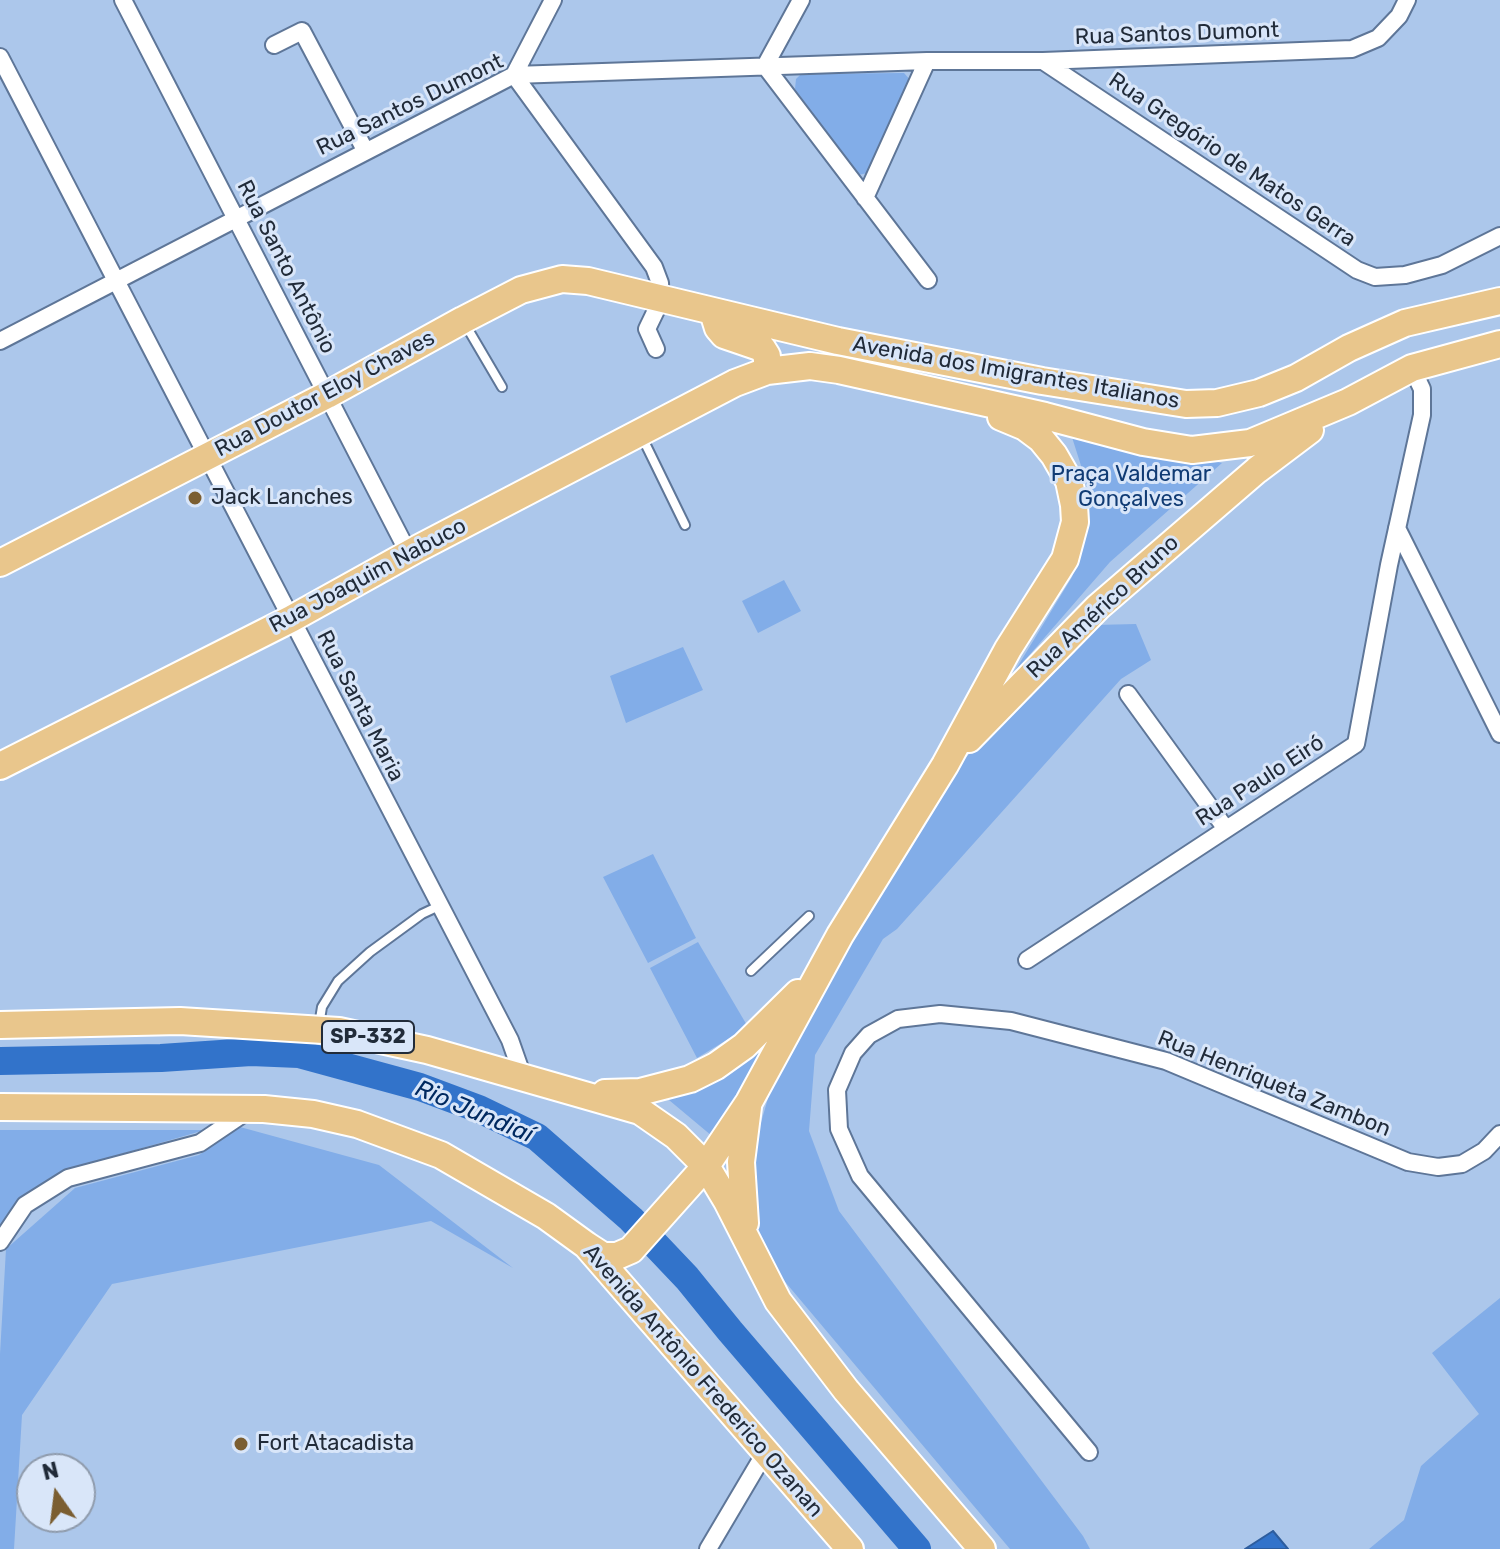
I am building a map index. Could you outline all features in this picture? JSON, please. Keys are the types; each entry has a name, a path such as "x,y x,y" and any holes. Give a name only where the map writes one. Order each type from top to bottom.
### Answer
{"main road":[{"name":"Rua Doutor Eloy Chaves","path":"0,563 327,395 521,290 562,279 588,281 661,300"},
{"name":"Avenida dos Imigrantes Italianos","path":"661,300 838,341 1042,381 1186,404 1217,403 1259,393 1296,378 1349,348 1405,323 1500,301"},
{"path":"713,312 724,335 762,348 775,369"},
{"path":"1378,384 1364,377 1360,369 1361,359 1405,323"},
{"path":"775,369 783,348 791,343 838,341"},
{"name":"Avenida dos Imigrantes Italianos","path":"735,383 775,369 810,366 839,370 1045,416 1143,442 1192,450 1250,443 1348,402 1412,368 1500,344"},
{"name":"Rua Joaquim Nabuco","path":"0,766 291,619 735,383"},
{"name":"Rua Américo Bruno","path":"945,765 1098,607 1257,470 1348,402"},
{"path":"586,1245 603,1256 617,1256 631,1250 697,1175 749,1102 818,974 945,765 1008,649 1065,559 1075,522 1069,481 1041,439 1025,427 977,403"},
{"path":"583,1095 640,1092 690,1079 716,1066 744,1046 818,974"},
{"name":"SP-332","path":"0,1025 180,1021 339,1031 427,1050 640,1111 676,1136 697,1175"},
{"path":"749,1102 741,1162 743,1212 753,1254"},
{"path":"0,1114 41,1106"},
{"name":"Avenida Antônio Frederico Ozanan","path":"0,1107 251,1109 313,1114 404,1139 441,1155 491,1183 586,1245 850,1549"},
{"path":"697,1175 727,1201 778,1301 846,1390 982,1549"}],"street":[{"name":"Rua Santo Antônio","path":"123,0 409,554"},
{"path":"553,0 514,75 654,267 660,283 661,300 647,329 656,349"},
{"path":"801,0 765,66 928,280"},
{"name":"Rua Santos Dumont","path":"0,341 514,75 927,61 1043,61 1352,49 1378,38 1399,16 1407,0"},
{"path":"274,45 302,31 365,150"},
{"name":"Rua Santa Maria","path":"0,57 4,76 118,280 510,1040 523,1077"},
{"path":"865,198 927,61"},
{"name":"Rua Gregório de Matos Gerra","path":"1043,61 1357,270 1375,277 1405,275 1442,265 1500,236"},
{"name":"Rua Paulo Eiró","path":"1027,960 1356,744 1422,415 1422,389 1412,368"},
{"path":"1397,528 1500,734"},
{"path":"1128,694 1226,829"},
{"name":"Rua Henriqueta Zambon","path":"1089,1452 860,1176 839,1129 837,1090 853,1053 869,1035 898,1019 940,1014 1011,1021 1166,1061 1408,1162 1438,1167 1462,1164 1484,1151 1500,1134"},
{"path":"0,1242 25,1205 68,1178 200,1143 251,1109"},
{"path":"708,1549 766,1451"}],"lane":[{"path":"463,320 502,387"},
{"path":"640,433 685,525"},
{"path":"318,1029 322,1007 338,981 370,952 422,914 439,906"},
{"path":"751,971 809,916"}],"green space":[{"path":"904,73 911,81 868,173 858,175 795,89 796,79 801,74"},
{"name":"Praça Valdemar Gonçalves","path":"1070,431 1222,463 1110,562 1013,674 1072,577 1084,540 1091,497"},
{"path":"784,580 801,611 758,633 742,601"},
{"path":"1136,624 1151,660 1121,679 897,929 883,939 815,1055 809,1131 839,1211 1090,1549 1010,1549 760,1252 749,1164 773,1081 876,897 957,767 1076,640 1095,625"},
{"path":"683,647 703,690 626,723 610,676"},
{"path":"653,854 696,938 648,963 603,877"},
{"path":"698,942 748,1027 697,1058 650,968"},
{"path":"781,1024 712,1136 663,1095"},
{"path":"240,1127 379,1165 513,1268 431,1221 112,1284 22,1415 20,1453 16,1453 14,1549 0,1549 0,1354 6,1249 75,1188 199,1155"},
{"path":"0,1130 205,1130 66,1170 23,1198 0,1231"},
{"path":"1500,1298 1500,1549 1369,1549 1404,1520 1421,1466 1479,1414 1432,1353"}],"shaded area":[{"path":"1273,1531 1288,1549 1245,1549"}],"waterway":[{"name":"Rio Jundiaí","path":"0,1061 161,1058 251,1052 299,1054 420,1087 479,1109 537,1137 631,1219 687,1278 917,1549"}],"place":[{"name":"Jack Lanches","path":"195,498"},
{"name":"Fort Atacadista","path":"241,1444"}]}
